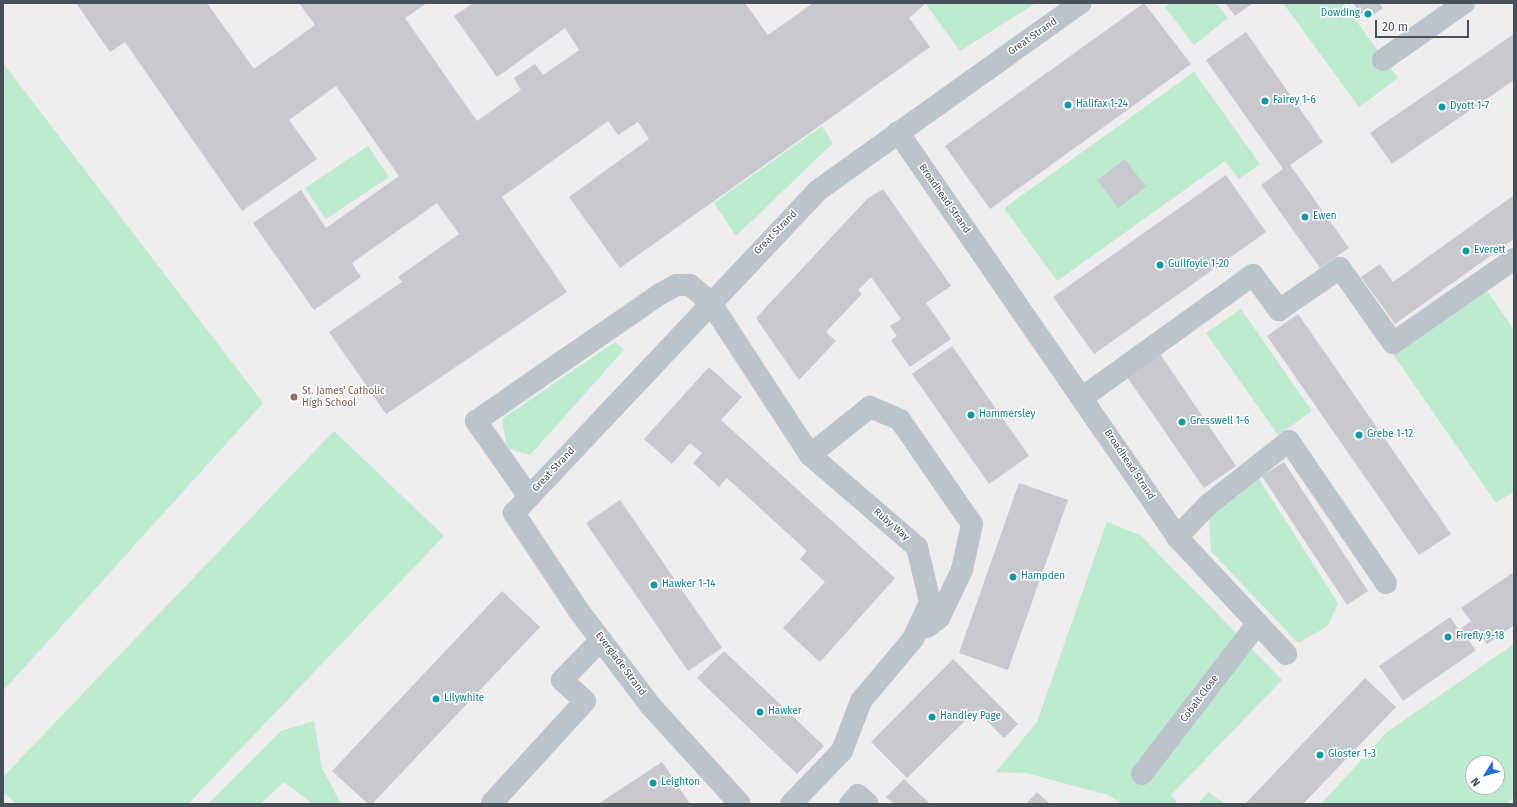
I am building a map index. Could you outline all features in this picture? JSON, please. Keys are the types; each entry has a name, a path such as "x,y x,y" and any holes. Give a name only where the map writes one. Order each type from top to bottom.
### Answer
{"street":[{"name":"Great Strand","path":"514,513 710,302 817,191 1081,3"},
{"path":"1383,60 1464,3"},
{"name":"Broadhead Strand","path":"898,132 1083,397 1178,537 1286,654"},
{"path":"1083,397 1253,275 1279,310 1340,268 1393,343 1514,259"},
{"name":"Ruby Way","path":"529,497 476,421 665,291 690,285 710,302 810,456 917,547 930,602 913,639 861,701 842,751 791,804"},
{"path":"810,456 870,408 900,420 972,524 962,570 939,618 913,639"},
{"path":"1178,537 1208,505 1289,441 1386,583"},
{"name":"Everglade Strand","path":"514,513 601,640 650,705 740,804"},
{"name":"Cobalt Close","path":"1142,774 1258,623"},
{"path":"492,803 585,701 562,680 601,640"},
{"path":"850,804 858,795 868,804"}],"green space":[{"path":"925,3 1036,3 960,51"},
{"path":"1170,3 1216,3 1228,18 1194,45 1165,7"},
{"path":"1283,3 1343,3 1398,78 1359,107"},
{"path":"3,63 263,403 3,691"},
{"path":"1194,72 1260,164 1239,179 1225,161 1057,281 1004,208"},
{"path":"822,126 833,143 736,236 714,203"},
{"path":"368,146 389,177 326,219 305,188"},
{"path":"1486,289 1514,330 1514,491 1496,503 1393,354"},
{"path":"1241,309 1312,411 1278,435 1206,333"},
{"path":"615,342 624,350 530,455 507,448 502,419"},
{"path":"334,431 444,536 188,804 16,804 3,792 3,777"},
{"path":"1259,479 1338,603 1328,626 1298,643 1211,551 1209,518"},
{"path":"1107,522 1140,535 1282,680 1171,795 1178,804 1123,804 1108,795 1026,773 996,772 1037,722"},
{"path":"1514,644 1514,797 1507,804 1321,804 1387,732"},
{"path":"314,721 322,768 341,804 313,804 284,782 260,804 208,804 281,731"},
{"path":"1208,792 1225,804 1198,804"}],"building":[{"path":"76,3 207,3 254,69 315,25 299,3 427,3 405,18 477,121 521,90 514,78 535,64 543,75 579,50 565,28 497,77 454,16 473,3 745,3 768,35 813,3 926,3 909,18 930,47 620,268 569,197 649,139 638,122 618,135 608,121 502,197 567,292 386,414 329,332 402,282 398,277 459,234 437,203 352,263 361,277 314,310 253,223 301,190 326,228 399,176 336,86 289,120 317,159 242,211 125,42 110,52"},
{"name":"Halifax 1-24","path":"1144,3 1191,64 990,209 945,146"},
{"path":"1225,3 1253,3 1235,16"},
{"name":"Dowding","path":"1353,3 1379,3 1383,8 1366,20"},
{"name":"Fairey 1-6","path":"1246,32 1323,142 1290,165 1349,248 1320,268 1261,185 1283,169 1206,60"},
{"name":"Dyott 1-7","path":"1514,34 1514,80 1392,164 1370,133"},
{"path":"1125,159 1146,187 1118,208 1097,180"},
{"name":"Guilfoyle 1-20","path":"1226,175 1266,232 1094,354 1053,297"},
{"path":"883,189 951,286 926,303 951,339 910,367 891,340 897,336 890,326 901,319 871,277 858,290 862,294 826,332 836,341 799,380 756,318 867,199"},
{"name":"Everett","path":"1514,195 1514,239 1395,324 1361,277 1380,264 1393,282"},
{"name":"Grebe 1-12","path":"1298,314 1451,534 1419,555 1267,336"},
{"name":"Hammersley","path":"952,346 1029,456 989,484 912,374"},
{"name":"Gresswell 1-6","path":"1160,354 1236,466 1204,488 1127,377"},
{"path":"709,367 742,397 721,420 895,578 820,662 783,628 825,582 800,559 807,551 727,478 719,487 693,463 702,453 690,443 672,464 644,439"},
{"path":"1284,462 1368,591 1347,605 1262,476"},
{"name":"Hampden","path":"1019,483 1068,500 1008,670 959,653"},
{"name":"Hawker 1-14","path":"620,500 722,648 688,671 586,523"},
{"name":"Firefly 9-18","path":"1514,572 1514,625 1487,644 1480,634 1469,641 1476,650 1403,701 1379,666 1450,617 1459,630 1471,621 1461,608"},
{"name":"Lilywhite","path":"502,591 540,627 372,804 368,804 332,771"},
{"name":"Hawker","path":"724,651 824,746 797,774 697,678"},
{"name":"Handley Page","path":"953,659 1018,724 1004,738 976,710 907,778 871,742"},
{"name":"Gloster 1-3","path":"1365,678 1396,707 1303,804 1245,804"},
{"name":"Leighton","path":"662,762 690,804 598,804"},
{"path":"904,779 930,804 894,804 886,797"},
{"path":"1037,792 1050,804 1026,804"}],"place":[{"name":"Dowding","path":"1368,14"},
{"name":"Fairey 1-6","path":"1265,101"},
{"name":"Halifax 1-24","path":"1068,105"},
{"name":"Dyott 1-7","path":"1442,107"},
{"name":"Ewen","path":"1305,217"},
{"name":"Everett","path":"1466,251"},
{"name":"Guilfoyle 1-20","path":"1160,265"},
{"name":"St. James' Catholic High School","path":"294,397"},
{"name":"Hammersley","path":"971,415"},
{"name":"Gresswell 1-6","path":"1182,422"},
{"name":"Grebe 1-12","path":"1359,435"},
{"name":"Hampden","path":"1013,577"},
{"name":"Hawker 1-14","path":"654,585"},
{"name":"Firefly 9-18","path":"1448,637"},
{"name":"Lilywhite","path":"436,699"},
{"name":"Hawker","path":"760,712"},
{"name":"Handley Page","path":"932,717"},
{"name":"Gloster 1-3","path":"1320,755"},
{"name":"Leighton","path":"653,783"}]}
